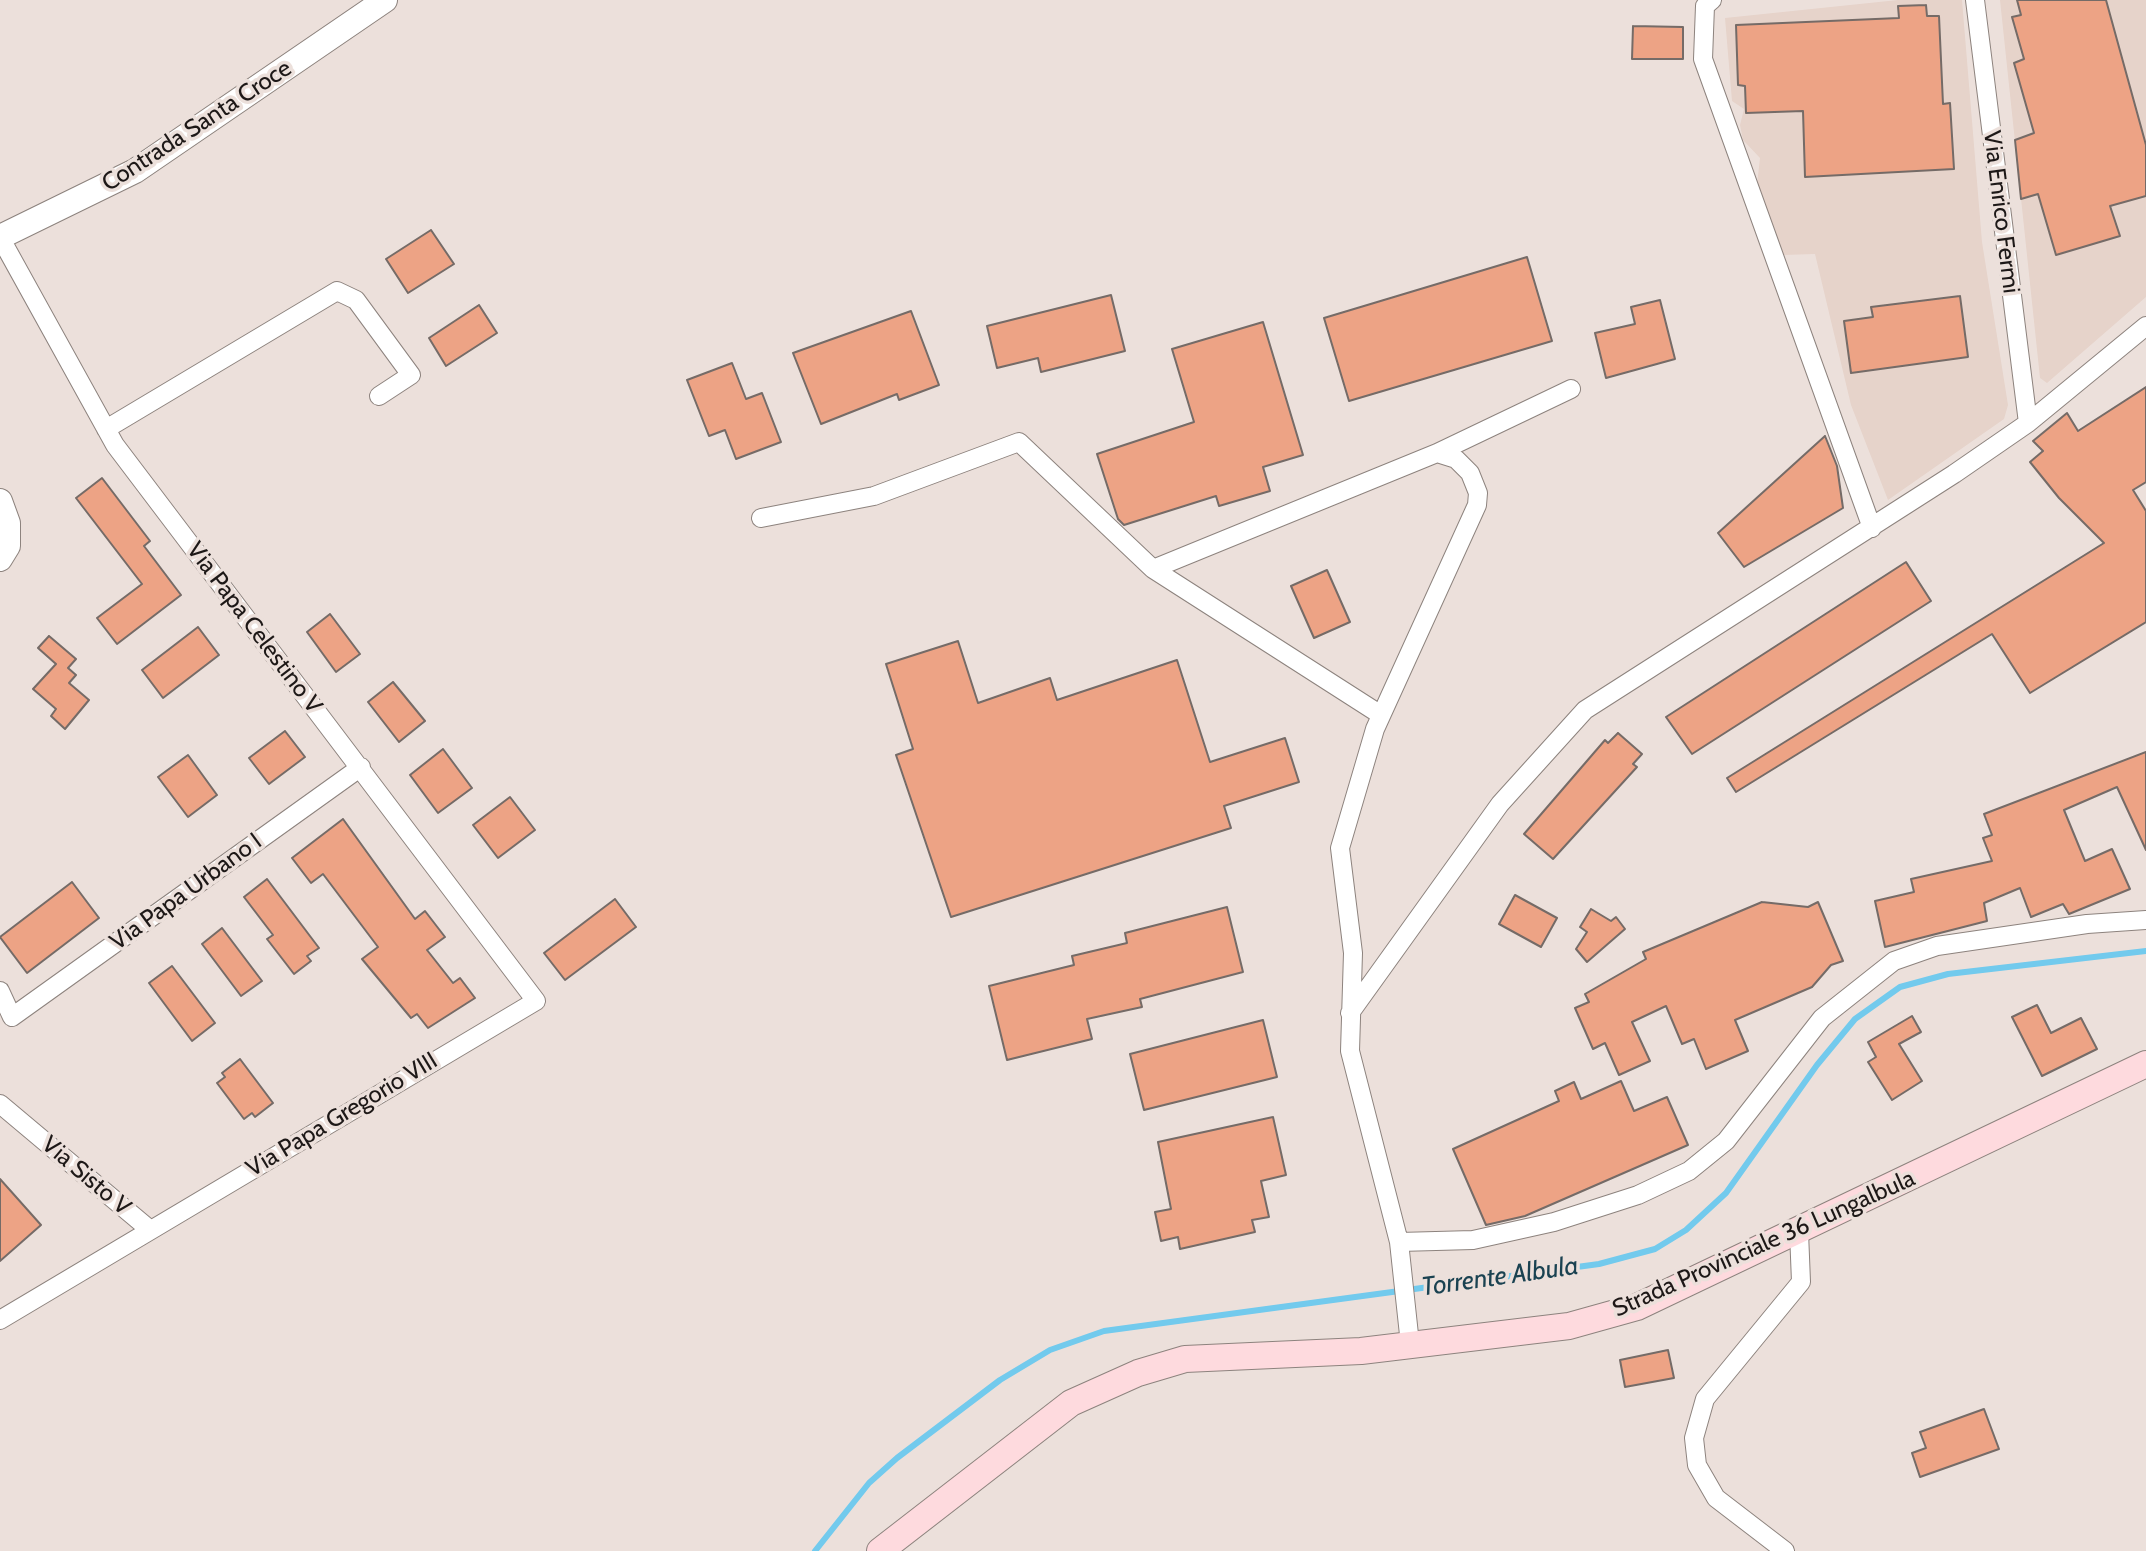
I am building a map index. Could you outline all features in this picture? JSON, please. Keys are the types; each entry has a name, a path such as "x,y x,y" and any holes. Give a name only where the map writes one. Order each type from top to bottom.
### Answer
{"main road":[{"name":"Strada Provinciale 36 Lungalbula","path":"880,1551 1071,1403 1138,1373 1185,1359 1361,1351 1409,1333 1569,1326 1637,1307 2146,1064"}],"street":[{"name":"Contrada Santa Croce","path":"0,237 135,171 385,0"},
{"path":"1712,0 1705,6 1703,59 1872,528"},
{"name":"Via Enrico Fermi","path":"1975,0 2028,423"},
{"name":"Via Papa Celestino V","path":"0,237 106,429 536,1001"},
{"path":"106,429 337,291 356,300 411,375 379,396"},
{"path":"1350,1013 1500,804 1585,710 1651,665 1872,528 2028,423 2146,326"},
{"path":"1153,569 1437,453 1571,389"},
{"path":"761,518 874,496 1019,442 1153,569 1381,715"},
{"path":"1409,1333 1400,1251 1350,1051 1353,953 1340,848 1381,715 1477,505 1478,493 1470,473 1456,459 1437,453"},
{"path":"0,501 8,523 8,546 0,559"},
{"name":"Via Papa Urbano I","path":"0,991 12,1017 361,767"},
{"path":"1400,1251 1473,1240 1554,1222 1638,1195 1689,1171 1726,1141 1822,1018 1894,961 1937,946 2087,924 2146,920"},
{"name":"Via Papa Gregorio VIII","path":"149,1229 536,1001"},
{"name":"Via Sisto V","path":"0,1104 149,1229 0,1320"},
{"path":"1785,1551 1716,1498 1702,1477 1694,1438 1705,1399 1801,1282 1799,1232"}],"shaded area":[{"path":"1898,0 1962,0 1982,242 2008,405 2004,419 1888,500 1851,405 1815,254 1783,255 1757,185 1760,158 1743,140 1740,125 1744,109 1732,101 1725,18"},
{"path":"2000,0 2146,0 2146,297 2047,383 2040,378"}],"building":[{"path":"2017,0 2106,0 2146,145 2146,196 2110,206 2120,236 2056,255 2038,194 2021,199 2015,140 2034,133 2014,63 2024,59 2012,17 2021,15"},
{"path":"1926,5 1927,16 1939,16 1943,104 1950,103 1954,169 1805,177 1803,111 1746,113 1745,86 1738,85 1736,25 1899,18 1898,6"},
{"path":"1633,26 1683,27 1683,59 1632,59"},
{"path":"431,230 454,264 408,293 386,259"},
{"path":"1527,257 1552,341 1349,401 1324,318"},
{"path":"1111,295 1125,351 1041,372 1038,358 997,368 987,326"},
{"path":"1960,296 1968,357 1851,373 1844,321 1873,317 1871,307"},
{"path":"1660,300 1675,359 1606,378 1595,333 1635,324 1631,307"},
{"path":"479,305 497,333 446,366 429,338"},
{"path":"911,311 939,385 899,400 897,394 821,424 793,353"},
{"path":"1263,322 1303,455 1263,467 1270,491 1219,506 1216,496 1124,525 1118,519 1097,454 1194,422 1172,349"},
{"path":"732,363 746,399 762,393 781,442 736,459 725,430 709,436 687,380"},
{"path":"2146,387 2146,482 2133,490 2146,511 2146,622 2030,693 1992,634 1736,792 1727,778 2104,543 2059,498 2030,462 2043,451 2033,441 2067,413 2078,431"},
{"path":"1825,436 1837,466 1843,508 1744,567 1718,533"},
{"path":"102,478 150,541 144,546 181,595 117,644 97,618 142,584 76,498"},
{"path":"1906,562 1931,601 1692,754 1666,717"},
{"path":"1327,570 1350,622 1314,638 1291,586"},
{"path":"330,614 360,654 336,672 307,632"},
{"path":"198,627 219,655 163,698 142,670"},
{"path":"49,636 76,659 68,668 76,675 69,683 89,700 65,729 51,716 56,709 33,689 56,664 38,648"},
{"path":"958,641 978,703 1050,678 1057,700 1177,660 1210,762 1285,738 1299,782 1224,806 1231,828 951,917 896,755 913,749 886,664"},
{"path":"393,682 425,721 399,742 368,702"},
{"path":"285,731 305,757 269,784 249,758"},
{"path":"1618,733 1642,754 1633,764 1637,767 1553,859 1524,834 1605,740 1608,743"},
{"path":"443,749 472,788 438,813 410,775"},
{"path":"2146,752 2146,850 2117,787 2064,810 2085,861 2112,849 2130,889 2069,914 2063,904 2031,917 2020,888 1984,903 1987,921 1885,947 1875,901 1914,892 1911,879 1992,861 1983,838 1992,835 1984,814"},
{"path":"188,755 217,795 188,817 158,777"},
{"path":"510,797 535,830 498,858 473,825"},
{"path":"343,819 415,919 425,911 445,937 427,950 453,983 460,978 475,998 428,1028 417,1014 411,1018 362,959 378,947 323,874 311,883 292,858"},
{"path":"267,879 319,948 307,956 311,961 294,974 267,939 273,935 244,897"},
{"path":"72,882 99,918 27,973 0,937"},
{"path":"1515,895 1557,918 1541,947 1499,924"},
{"path":"615,899 636,927 565,980 544,953"},
{"path":"1762,902 1808,907 1818,902 1843,961 1831,965 1812,987 1735,1020 1748,1051 1706,1069 1694,1039 1682,1044 1666,1006 1632,1022 1650,1061 1619,1075 1605,1043 1593,1049 1575,1008 1589,1002 1585,994 1646,959 1643,952"},
{"path":"1227,907 1243,972 1140,999 1142,1007 1087,1019 1092,1039 1007,1060 989,986 1074,965 1072,956 1127,943 1125,933"},
{"path":"1591,909 1611,921 1616,917 1625,929 1587,962 1576,949 1587,932 1580,927"},
{"path":"222,928 262,981 241,996 202,944"},
{"path":"172,966 215,1023 192,1041 149,983"},
{"path":"2037,1005 2051,1033 2081,1018 2097,1049 2042,1076 2012,1017"},
{"path":"1912,1016 1921,1032 1899,1044 1922,1081 1892,1100 1868,1062 1876,1057 1868,1042"},
{"path":"1263,1020 1277,1077 1144,1110 1130,1054"},
{"path":"240,1059 273,1103 255,1117 252,1113 244,1119 217,1083 225,1077 222,1073"},
{"path":"1621,1081 1634,1111 1667,1097 1688,1145 1525,1216 1486,1225 1453,1149 1559,1101 1555,1091 1574,1082 1581,1099"},
{"path":"1273,1117 1286,1175 1261,1181 1269,1217 1252,1220 1255,1232 1180,1249 1178,1237 1161,1241 1155,1212 1171,1209 1158,1142"},
{"path":"0,1179 41,1225 0,1261"},
{"path":"1668,1350 1674,1378 1625,1387 1620,1360"},
{"path":"1984,1409 1999,1449 1920,1477 1912,1453 1926,1448 1920,1432"}],"waterway":[{"name":"Torrente Albula","path":"815,1551 869,1483 897,1458 1000,1380 1050,1350 1104,1331 1599,1264 1655,1249 1686,1230 1726,1193 1817,1065 1855,1019 1900,987 1948,974 2146,951"}]}
